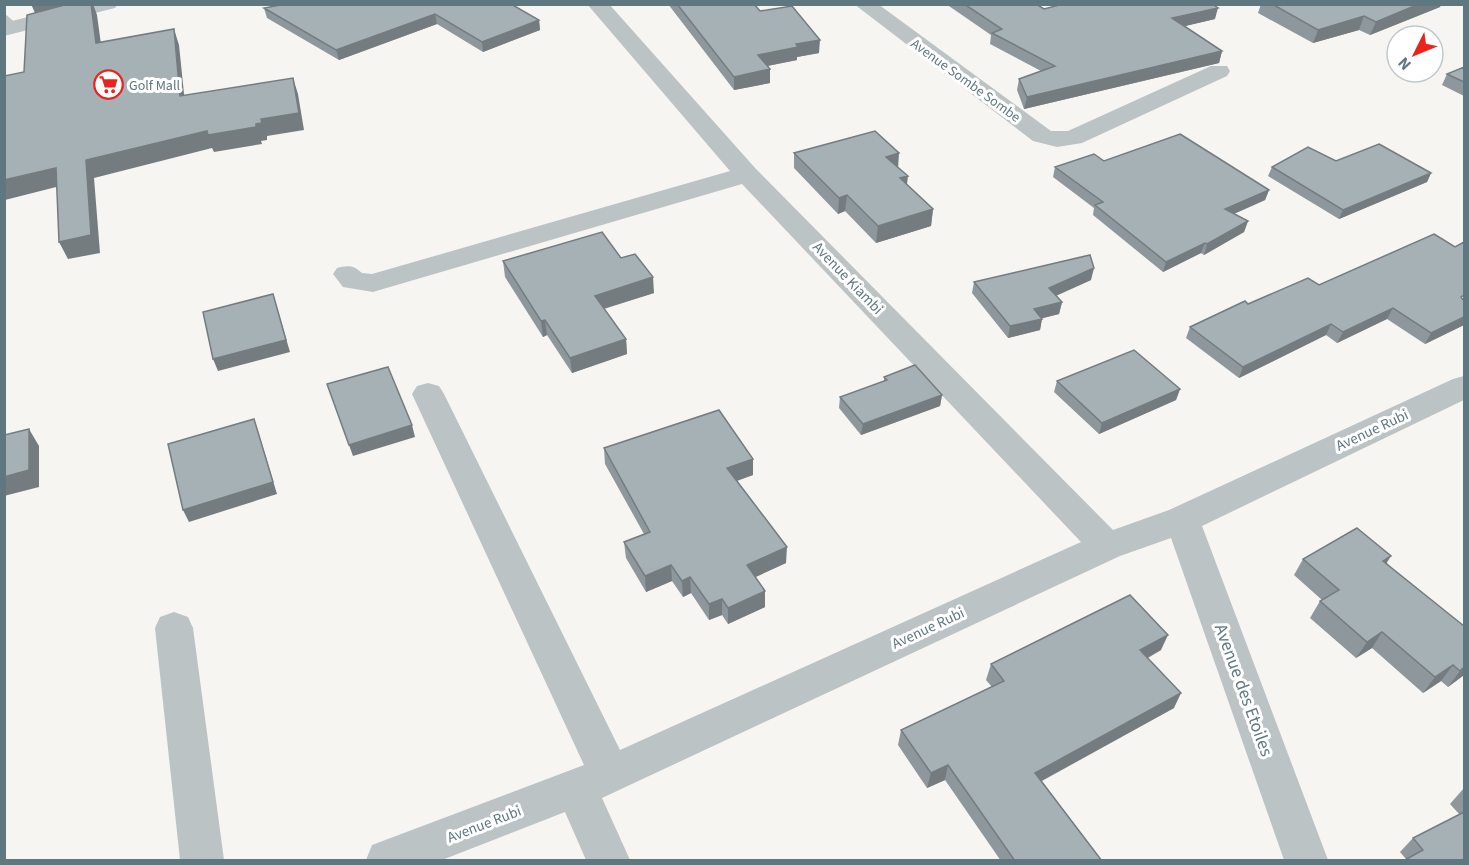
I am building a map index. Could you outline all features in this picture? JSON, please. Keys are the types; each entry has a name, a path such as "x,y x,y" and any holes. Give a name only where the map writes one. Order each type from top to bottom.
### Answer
{"street":[{"path":"8,25 108,4"},
{"name":"Avenue Kiambi","path":"597,4 747,174 1107,546"},
{"name":"Avenue Sombe Sombe","path":"864,4 1042,136 1057,140 1073,138 1219,71"},
{"path":"347,274 353,281 373,283 747,174"},
{"name":"Avenue Rubi","path":"388,861 593,782 1107,546 1182,520 1464,387"},
{"path":"428,394 593,782 608,861"},
{"name":"Avenue des Etoiles","path":"1182,520 1306,861"},
{"path":"174,627 202,861"}],"building":[{"path":"68,4 91,4 96,43 174,29 180,96 293,78 299,113 261,119 262,123 256,124 256,127 208,135 207,131 86,160 91,235 59,242 56,168 4,180 4,76 24,72 27,15"},
{"path":"286,4 511,4 539,20 482,42 435,14 336,50 264,8"},
{"path":"677,4 754,4 760,11 792,6 820,40 758,55 770,69 734,77"},
{"path":"964,4 1036,4 1044,9 1063,4 1212,4 1218,8 1172,18 1222,51 1027,97 1019,79 1055,66 992,33 1002,29"},
{"path":"1272,4 1419,4 1376,22 1364,16 1318,30"},
{"path":"1464,67 1464,82 1447,74"},
{"path":"875,131 899,153 886,157 908,176 900,178 933,209 878,226 847,195 839,198 794,153"},
{"path":"1180,134 1269,190 1225,209 1248,221 1207,244 1166,262 1095,205 1103,202 1055,167 1094,154 1104,161"},
{"path":"1379,144 1431,173 1343,210 1272,167 1308,147 1336,161"},
{"path":"602,232 621,258 635,254 653,277 595,296 626,339 570,358 545,320 541,321 503,261"},
{"path":"1434,234 1455,247 1464,242 1464,295 1461,297 1464,301 1464,317 1431,333 1393,308 1343,332 1331,324 1243,367 1190,327 1245,301 1248,304 1308,278 1319,285"},
{"path":"1090,255 1094,268 1049,288 1062,302 1034,309 1042,319 1010,326 974,282"},
{"path":"273,294 286,340 213,359 203,312"},
{"path":"1134,350 1180,389 1102,423 1057,381"},
{"path":"915,365 942,395 863,424 840,397 887,380 884,377"},
{"path":"388,367 412,425 349,445 327,384"},
{"path":"719,410 753,459 727,468 787,547 747,565 765,591 728,608 722,599 709,604 690,577 682,581 671,565 645,576 624,542 650,532 604,448"},
{"path":"254,419 273,482 183,510 168,444"},
{"path":"29,429 29,470 4,477 4,435"},
{"path":"1357,528 1391,556 1383,561 1464,626 1464,667 1460,671 1453,665 1435,677 1382,632 1367,642 1320,601 1339,590 1303,559"},
{"path":"1130,595 1168,635 1140,650 1181,693 1035,773 1102,861 1015,861 948,765 931,773 901,730 1004,681 991,664"},
{"path":"1464,812 1464,861 1403,861 1423,850 1413,838"}],"place":[{"name":"Golf Mall","path":"108,85"}]}
